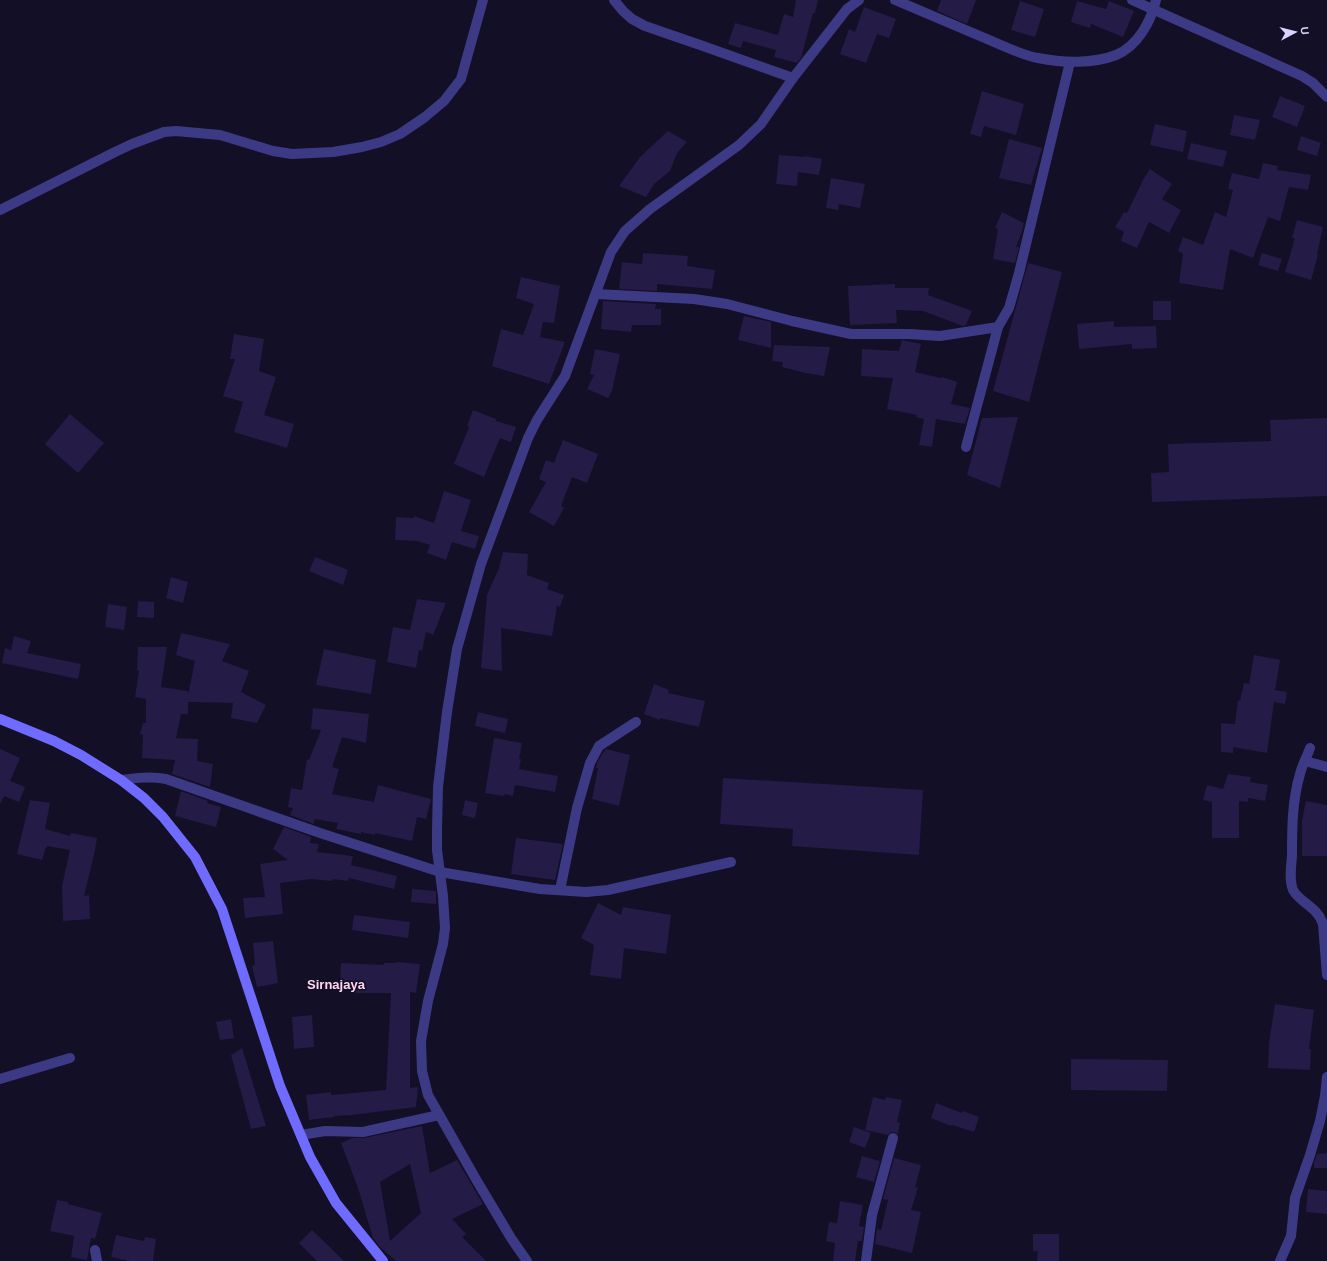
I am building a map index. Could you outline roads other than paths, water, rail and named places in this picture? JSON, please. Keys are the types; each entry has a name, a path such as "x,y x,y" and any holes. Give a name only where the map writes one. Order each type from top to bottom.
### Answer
{"street":[{"path":"0,210 115,152 164,132 176,131 220,135 273,151 292,154 333,152 362,147 381,142 400,134 425,118 444,101 461,79 483,0"},
{"path":"614,0 632,19 645,26 793,78"},
{"path":"527,1261 511,1238 477,1181 428,1095 424,1084 422,1070 421,1041 428,1001 443,944 445,928 437,850 438,787 454,663 466,614 481,564 528,438 537,420 566,376 611,252 625,231 650,209 739,146 761,124 793,78 847,9 859,0"},
{"path":"895,0 1014,50 1037,58 1070,62 1097,60 1117,55 1134,43 1144,30 1155,5"},
{"path":"1132,0 1155,5 1302,76 1313,83 1327,98"},
{"path":"966,447 998,327 1009,308 1019,273 1070,62"},
{"path":"596,294 694,299 727,304 792,321 851,334 909,334 940,336 998,327"},
{"path":"0,719 54,741 82,755 120,780 144,798 163,816 195,857 212,887 229,928 280,1086 310,1157 336,1203 383,1261"},
{"path":"560,890 577,808 590,763 599,746 636,722"},
{"path":"1310,748 1300,773 1294,796 1291,878 1293,890 1321,918 1323,924 1327,975"},
{"path":"1305,761 1327,767"},
{"path":"120,780 150,777 166,779 320,833 440,872 540,889 586,892 608,890 731,862"},
{"path":"0,1079 70,1058"},
{"path":"1280,1261 1291,1236 1295,1198 1320,1121 1327,1077"},
{"path":"301,1135 325,1131 363,1132 439,1115"},
{"path":"866,1261 872,1215 893,1138"},
{"path":"95,1250 96,1261"}],"district":[{"name":"Sirnajaya","path":"336,984"}]}
